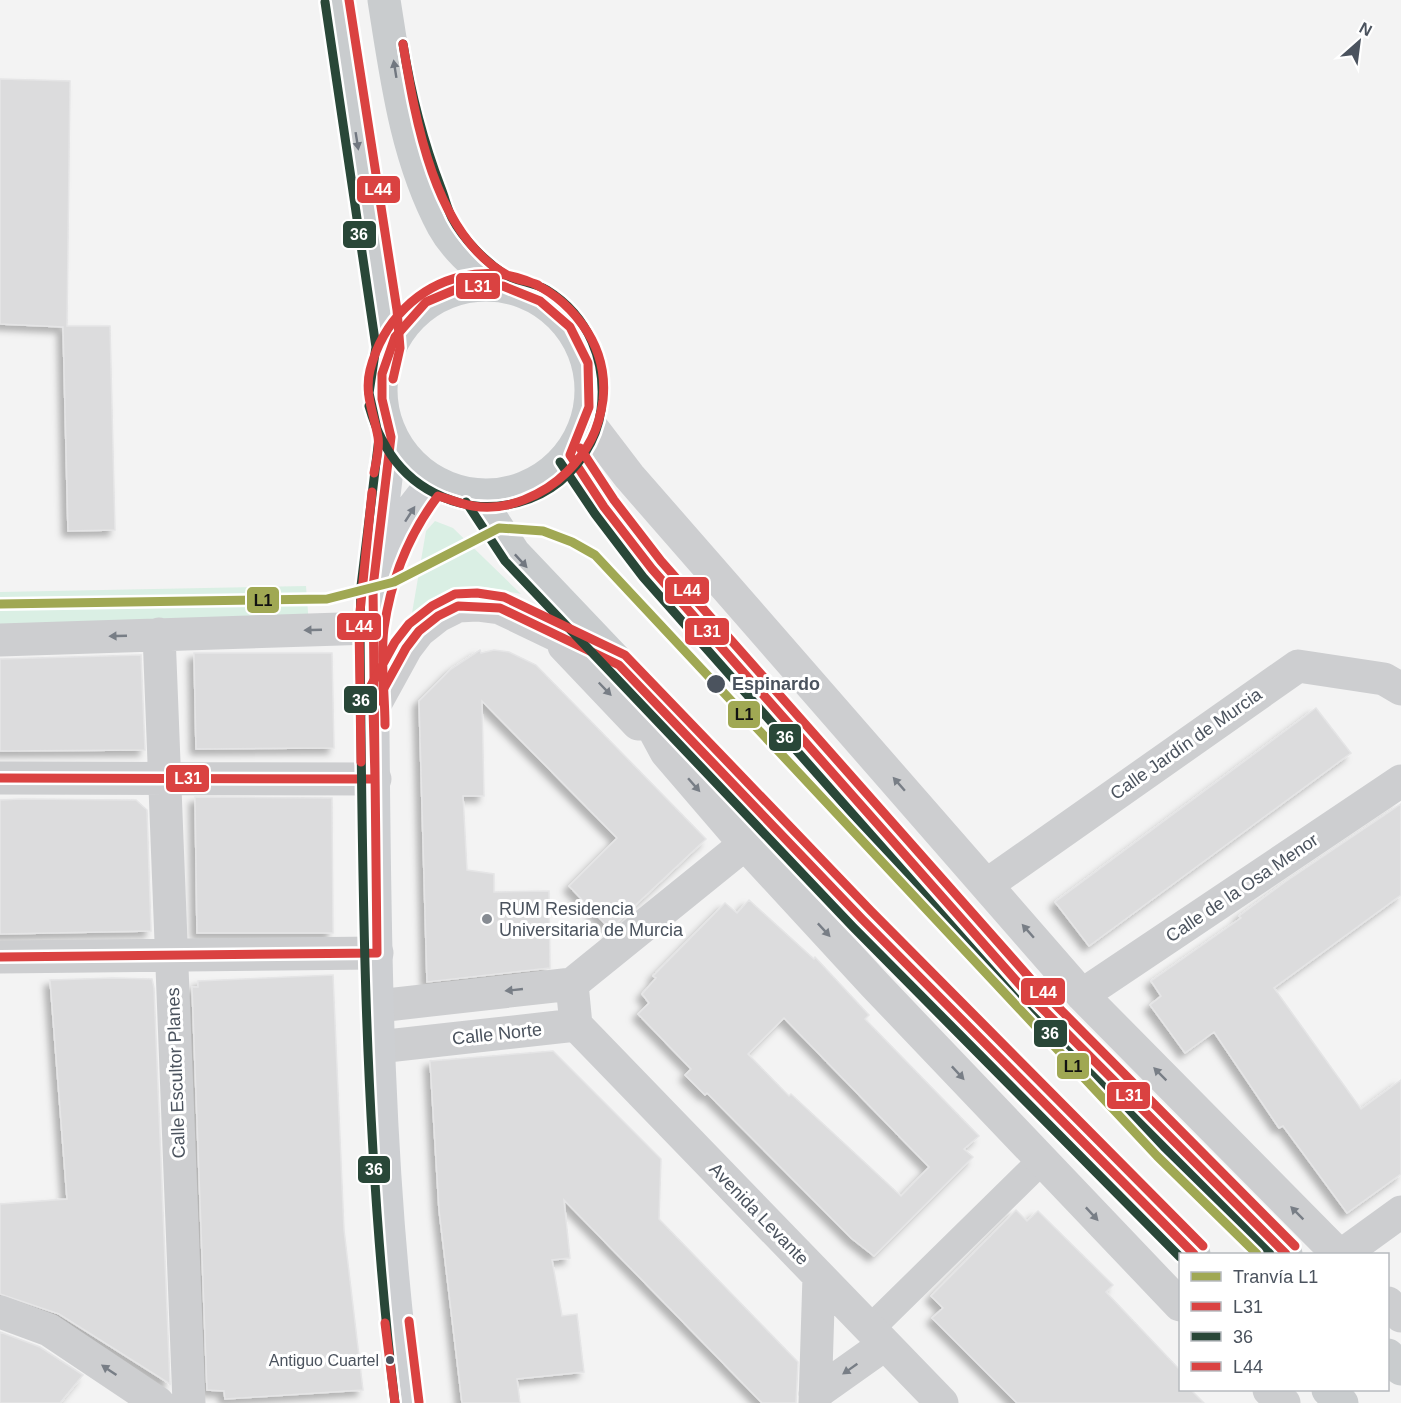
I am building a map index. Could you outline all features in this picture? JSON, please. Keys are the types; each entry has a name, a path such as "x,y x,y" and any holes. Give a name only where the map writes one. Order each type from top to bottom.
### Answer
{"main road":[{"path":"337,0 388,348"},
{"path":"384,0 398,90 415,157 443,227 467,256 500,285"},
{"path":"391,437 416,470 433,482 447,488 476,495 497,495 518,491 538,482 570,455 587,421 592,398 591,376 585,354 575,333 561,315 543,301 522,291 500,285 473,285 446,292 422,305 402,325 388,348 381,377 380,396 391,437 373,587 372,628 378,1047 390,1247 407,1403"},
{"path":"570,455 604,507 652,569 1027,993 1285,1253"},
{"path":"372,628 387,563 400,530 409,513 433,482"},
{"path":"476,495 514,553 862,919 1193,1253"},
{"path":"1389,1356 1401,1369"},
{"path":"1330,1391 1342,1403"}],"street":[{"path":"587,421 629,476 988,884 1082,995 1337,1253"},
{"path":"373,708 406,648 419,631 438,616 458,606 500,608 620,665 666,752"},
{"path":"0,640 372,628"},
{"path":"550,632 666,752 745,844 1041,1161 1179,1304"},
{"name":"Calle Escultor Planes","path":"159,634 189,1403"},
{"name":"Calle Jardín de Murcia","path":"988,884 1298,666 1384,679 1401,689"},
{"path":"0,778 375,779"},
{"name":"Calle de la Osa Menor","path":"1082,995 1401,781"},
{"path":"378,1006 572,984 745,844"},
{"path":"0,957 377,953"},
{"path":"572,984 576,1025"},
{"name":"Calle Norte","path":"378,1047 576,1025"},
{"name":"Avenida Levante","path":"576,1025 942,1403"},
{"path":"815,1398 877,1337 1041,1161"},
{"path":"1344,1253 1401,1212"},
{"path":"815,1398 819,1276"},
{"path":"1389,1304 1401,1316"},
{"path":"0,1312 49,1330 158,1403"},
{"path":"1271,1391 1284,1403"}],"green space":[{"path":"435,521 453,528 521,594 485,587 446,594 411,619 426,531"},
{"path":"306,586 309,625 0,629 0,592"}],"building":[{"path":"0,79 70,81 67,326 110,326 115,530 68,531 63,327 0,324"},
{"path":"480,650 481,653 494,650 509,652 536,665 706,839 610,929 569,886 617,838 482,701 484,796 463,796 467,870 494,874 494,892 549,891 550,968 427,982 419,701 451,669"},
{"path":"194,653 332,653 334,748 196,749"},
{"path":"141,655 145,750 0,751 0,659"},
{"path":"1316,708 1351,753 1089,946 1055,902"},
{"path":"195,797 332,798 333,933 197,933"},
{"path":"0,800 136,800 147,810 151,931 0,934"},
{"path":"1401,804 1401,895 1274,988 1361,1109 1401,1080 1401,1174 1347,1213 1283,1126 1279,1128 1214,1032 1185,1053 1150,1005 1161,996 1151,981 1241,918 1239,916 1285,882"},
{"path":"749,900 814,959 815,957 869,1015 865,1019 979,1136 964,1149 973,1157 874,1256 851,1238 707,1093 705,1095 685,1075 691,1069 638,1014 649,1003 642,994 656,978 653,976 725,903 737,913","holes":["784,1018 929,1167 901,1196 791,1094 789,1096 748,1054"]},
{"path":"333,975 344,1230 363,1390 225,1399 224,1391 207,1390 192,987 198,987 198,981"},
{"path":"152,979 154,988 170,1384 59,1314 0,1294 0,1204 67,1199 50,980"},
{"path":"553,1051 661,1159 659,1219 798,1362 796,1403 762,1403 564,1200 570,1258 552,1260 562,1316 577,1314 584,1372 517,1379 520,1403 462,1403 439,1210 430,1061"},
{"path":"1016,1210 1027,1221 1038,1211 1113,1285 1106,1292 1179,1369 1179,1391 1192,1391 1204,1403 1017,1403 932,1318 943,1308 931,1296"},
{"path":"0,1332 40,1347 83,1375 60,1403 0,1403"}],"tram line":[{"name":"L1","path":"0,604 327,599 394,582 499,528 543,531 572,542 595,555 1157,1156 1256,1253"}],"transit line":[{"name":"L44","path":"349,0 397,310 400,348 393,379"},
{"name":"36","path":"325,2 376,347 369,393 379,438 361,586 362,822 371,1113 385,1306 395,1403"},
{"name":"36","path":"369,406 382,440 391,455 413,479 442,497 460,503 483,506 507,505 530,499 560,481 577,464 590,444 601,410 602,392 598,358 592,342 574,313 547,290 509,277 497,269 468,242 452,218 423,135 403,44"},
{"name":"L44","path":"403,44 422,139 445,204 462,232 482,257 507,275 538,285"},
{"name":"L44","path":"374,473 378,441 369,396 370,370 384,335 405,308 432,288 462,276 494,274 526,280 556,297 582,324 597,351 604,390 601,411 591,439 581,456 567,472 547,488 524,500 486,507 469,505 438,496 410,542 391,592 382,652 385,725"},
{"name":"L31","path":"377,953 373,587 391,437 382,399 382,374 395,337 426,302 464,286 503,286 540,301 570,327 588,363 589,407 570,455"},
{"name":"L44","path":"580,448 614,500 661,561 1036,985 1295,1246"},
{"name":"L31","path":"570,455 604,507 652,569 1027,993 1285,1253"},
{"name":"36","path":"560,462 595,514 643,577 1018,1001 1269,1253"},
{"name":"L44","path":"361,762 359,622 372,492"},
{"name":"36","path":"466,502 505,561 853,927 1179,1256"},
{"name":"L44","path":"361,714 362,702 395,642 409,624 432,606 455,594 477,593 504,597 625,655 871,911 1203,1246"},
{"name":"L31","path":"375,779 373,708 406,648 419,631 438,616 458,606 500,608 619,665 862,919 1193,1253"},
{"name":"L31","path":"0,778 375,779"},
{"name":"L31","path":"0,957 377,953"},
{"name":"L44","path":"409,1321 419,1402"},
{"name":"L44","path":"385,1323 395,1403"}],"place":[{"name":"Espinardo","path":"716,684"},
{"name":"RUM Residencia Universitaria de Murcia","path":"487,919"},
{"name":"Antiguo Cuartel","path":"390,1360"}]}
